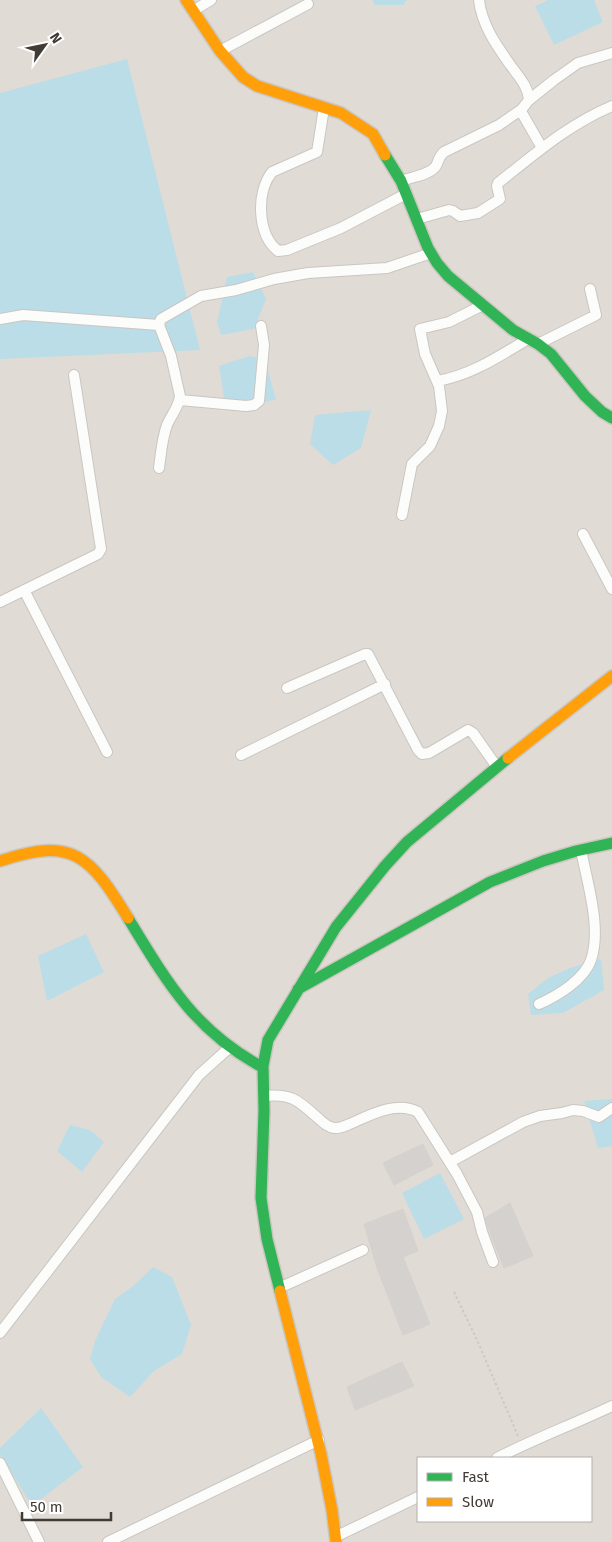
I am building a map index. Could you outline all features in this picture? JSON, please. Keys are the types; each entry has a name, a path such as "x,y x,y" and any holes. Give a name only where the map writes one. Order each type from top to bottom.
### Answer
{"main road":[{"path":"186,0 220,51 243,77 257,86 341,113 373,134 401,180 430,253 448,276 513,330 551,354 585,396 602,412 612,418"},
{"path":"336,1539 319,1440 269,1248 262,1210 260,1183 264,1096 262,1067 264,1052 268,1040 336,927 407,842 497,767 612,676"},
{"path":"298,989 429,914 490,882 543,861 612,843"},
{"path":"0,861 20,854 58,850 72,853 85,860 116,900 163,976 203,1024 229,1048 262,1067"}],"street":[{"path":"193,11 210,0"},
{"path":"479,0 489,34 524,82 529,93 529,100"},
{"path":"220,51 308,4"},
{"path":"401,180 428,172 437,165 440,155 444,152 499,124 522,109 529,100 578,63 612,53"},
{"path":"417,219 449,210 453,210 460,216 478,213 500,199 498,183 570,127 594,113 612,106"},
{"path":"324,108 317,152 272,172 267,178 260,202 265,231 272,246 278,251 287,250 348,225 406,194"},
{"path":"522,109 522,113 542,148"},
{"path":"159,468 164,436 180,400 177,377 159,325 162,319 201,296 308,273 387,268 430,253"},
{"path":"438,381 474,370 596,315 590,290"},
{"path":"402,515 412,464 430,446 439,426 442,411 438,381 425,354 420,329 449,322 484,305"},
{"path":"0,319 23,315 159,325"},
{"path":"180,400 246,406 254,405 259,400 264,355 261,326"},
{"path":"0,602 98,554 101,549 74,376"},
{"path":"583,534 612,589"},
{"path":"24,590 108,752"},
{"path":"287,688 368,654 372,658 418,750 422,754 429,753 468,730 473,732 497,767"},
{"path":"241,755 385,684"},
{"path":"539,1004 566,990 586,968 590,960 593,947 594,916 581,850"},
{"path":"0,1333 199,1075 229,1048"},
{"path":"264,1096 280,1094 292,1097 324,1124 332,1128 340,1128 369,1115 400,1107 411,1108 418,1112 450,1162 477,1212 482,1232 494,1262"},
{"path":"450,1162 523,1122 540,1116 573,1110 599,1116 612,1108"},
{"path":"279,1288 363,1250"},
{"path":"499,1457 612,1406"},
{"path":"108,1542 319,1440"},
{"path":"0,1463 39,1542"},
{"path":"336,1539 417,1498"}],"path":[{"path":"454,1292 478,1342 522,1445"}],"shaded area":[{"path":"0,0 612,0 612,1542 0,1542"}],"water":[{"path":"372,0 407,0 403,5 375,5"},
{"path":"548,0 594,0 603,22 554,45 535,6"},
{"path":"127,59 200,350 0,359 0,93"},
{"path":"253,272 266,299 254,329 221,335 217,322 227,277"},
{"path":"249,356 265,359 276,400 249,404 224,398 219,366"},
{"path":"371,410 361,448 333,465 310,444 315,415"},
{"path":"86,934 104,972 47,1001 38,956"},
{"path":"601,959 604,990 563,1013 531,1015 528,994 548,978 570,968"},
{"path":"612,1099 612,1146 598,1148 584,1101"},
{"path":"70,1125 90,1130 104,1142 82,1172 57,1151"},
{"path":"440,1173 464,1219 424,1239 402,1193"},
{"path":"153,1267 172,1277 191,1325 182,1354 154,1371 130,1397 101,1377 90,1359 95,1341 115,1299 132,1287"},
{"path":"41,1408 83,1467 32,1506 0,1454 0,1448"}],"building":[{"path":"423,1144 433,1165 394,1185 383,1163"},
{"path":"510,1203 533,1256 504,1268 485,1218"},
{"path":"403,1209 418,1251 403,1257 430,1324 403,1335 377,1268 364,1224"},
{"path":"402,1362 414,1386 355,1410 347,1387"}],"traffic: fast":[{"path":"385,155 401,181 428,248 448,276 513,330 538,344 551,354 585,396 602,412 612,418"},
{"path":"280,1291 267,1239 261,1198 264,1111 263,1066 268,1040 336,927 385,866 407,842 508,758"},
{"path":"298,989 490,882 543,861 612,843"},
{"path":"128,918 184,1003 218,1037 238,1053 262,1067"}],"traffic: slow":[{"path":"186,0 220,51 243,77 257,86 341,113 373,134 385,155"},
{"path":"508,758 612,676"},
{"path":"0,861 45,851 63,852 77,857 90,866 102,879 128,918"},
{"path":"280,1291 321,1454 336,1542"}]}
